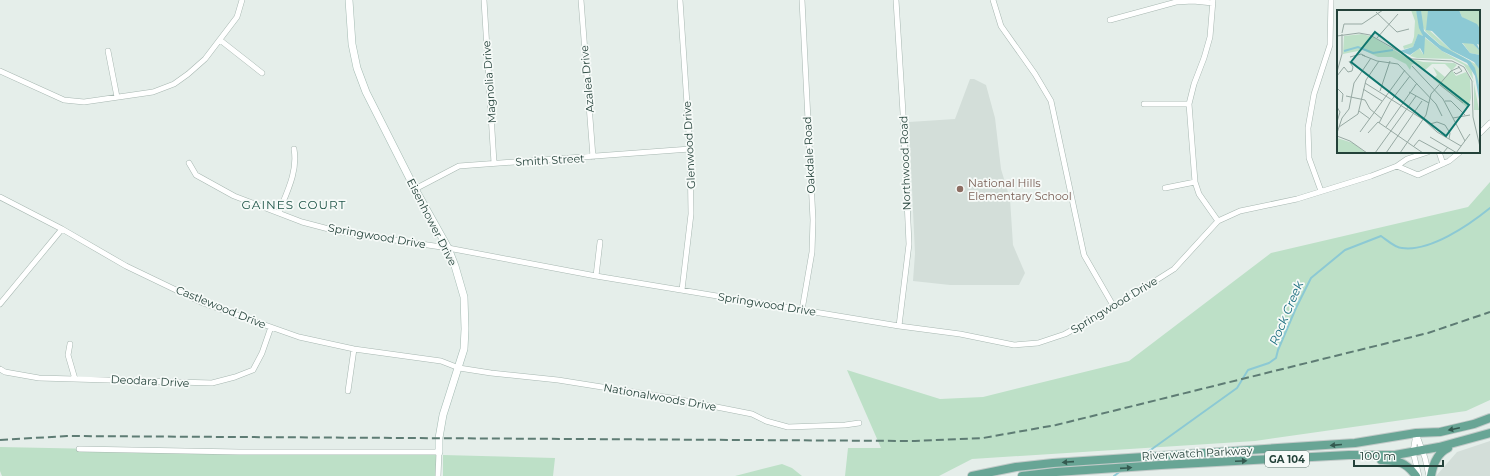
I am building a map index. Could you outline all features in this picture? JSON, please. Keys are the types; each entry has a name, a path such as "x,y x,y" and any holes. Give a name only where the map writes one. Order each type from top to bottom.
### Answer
{"main road":[{"name":"GA 104","path":"1416,433 1440,432 1474,424 1490,418"},
{"name":"Riverwatch Parkway","path":"972,476 1016,467 1355,443 1416,433"},
{"name":"Riverwatch Parkway","path":"1022,476 1056,472 1160,465 1349,455 1388,455 1423,451 1490,433"},
{"path":"1430,476 1433,465 1441,452 1460,442"},
{"path":"1311,458 1339,461 1398,461 1417,476"}],"street":[{"path":"0,71 64,100 84,102 153,92 174,84 205,59 237,17 242,0"},
{"name":"Eisenhower Drive","path":"348,0 352,44 357,68 369,98 415,189 448,248 464,297 464,349 443,415 439,438 438,476"},
{"name":"Magnolia Drive","path":"484,0 494,163"},
{"name":"Azalea Drive","path":"580,0 593,157"},
{"name":"Glenwood Drive","path":"680,0 690,149 692,214 682,290"},
{"name":"Oakdale Road","path":"802,0 812,220 812,252 802,310"},
{"name":"Northwood Road","path":"896,0 909,244 899,326"},
{"path":"993,0 1001,26 1035,74 1051,101 1084,255 1114,308"},
{"path":"1321,191 1309,158 1308,128 1314,94 1330,45 1331,0"},
{"path":"1110,20 1176,2 1213,2 1210,37 1194,84 1189,104 1195,182 1199,194 1218,221"},
{"path":"220,40 262,73"},
{"path":"108,51 117,97"},
{"path":"1144,104 1189,104"},
{"path":"1480,133 1490,123"},
{"path":"279,212 292,179 296,160 294,149"},
{"name":"Smith Street","path":"415,189 459,166 690,149"},
{"name":"Springwood Drive","path":"189,162 196,175 234,196 302,222 340,232 448,248 596,276 899,326 960,334 1014,345 1038,343 1065,334 1114,308 1174,269 1218,221 1240,211 1297,199 1397,166 1407,159 1425,153"},
{"path":"1438,153 1444,164"},
{"path":"1397,166 1418,175 1444,164 1459,153"},
{"path":"1165,188 1195,182"},
{"name":"Castlewood Drive","path":"0,197 62,229 126,266 203,303 299,337 354,349 441,360 459,368"},
{"path":"0,304 62,229"},
{"path":"596,276 600,242"},
{"name":"Deodara Drive","path":"0,369 5,372 39,378 212,383 235,377 253,370 262,353 270,327"},
{"path":"70,344 68,356 75,379"},
{"path":"348,391 354,349"},
{"name":"Nationalwoods Drive","path":"459,368 558,380 671,398 752,414 766,421 788,428 859,423"},
{"path":"1416,433 1430,476"},
{"path":"1416,433 1413,452 1417,476"},
{"path":"79,449 239,452 439,452"}],"shaded area":[{"name":"National Hills Elementary School","path":"970,79 974,79 986,85 995,118 1001,169 1010,199 1013,245 1025,273 1019,285 950,285 913,281 915,254 909,122 955,119"},
{"path":"1490,441 1490,476 1436,476 1457,452"}],"green space":[{"path":"1490,182 1490,400 1466,411 1255,441 972,459 939,476 845,476 848,448 881,448 847,370 940,399 983,397 1129,361 1271,253 1468,207"},
{"path":"0,447 439,452 439,476 2,476 0,471"},
{"path":"443,455 555,458 553,476 443,476"},
{"path":"782,464 792,468 802,476 735,476"}],"waterway":[{"name":"Rock Creek","path":"1145,454 1237,388 1248,370 1269,363 1276,358 1296,308 1311,278 1345,250 1381,236 1399,248 1425,246 1449,236 1490,208"},
{"name":"Rock Creek","path":"1114,476 1122,470"}],"railway":[{"path":"0,440 67,436 915,441 983,438 1056,425 1428,333 1490,312"}],"place":[{"name":"National Hills Elementary School","path":"960,189"}],"district":[{"name":"GAINES COURT","path":"294,204"}]}
